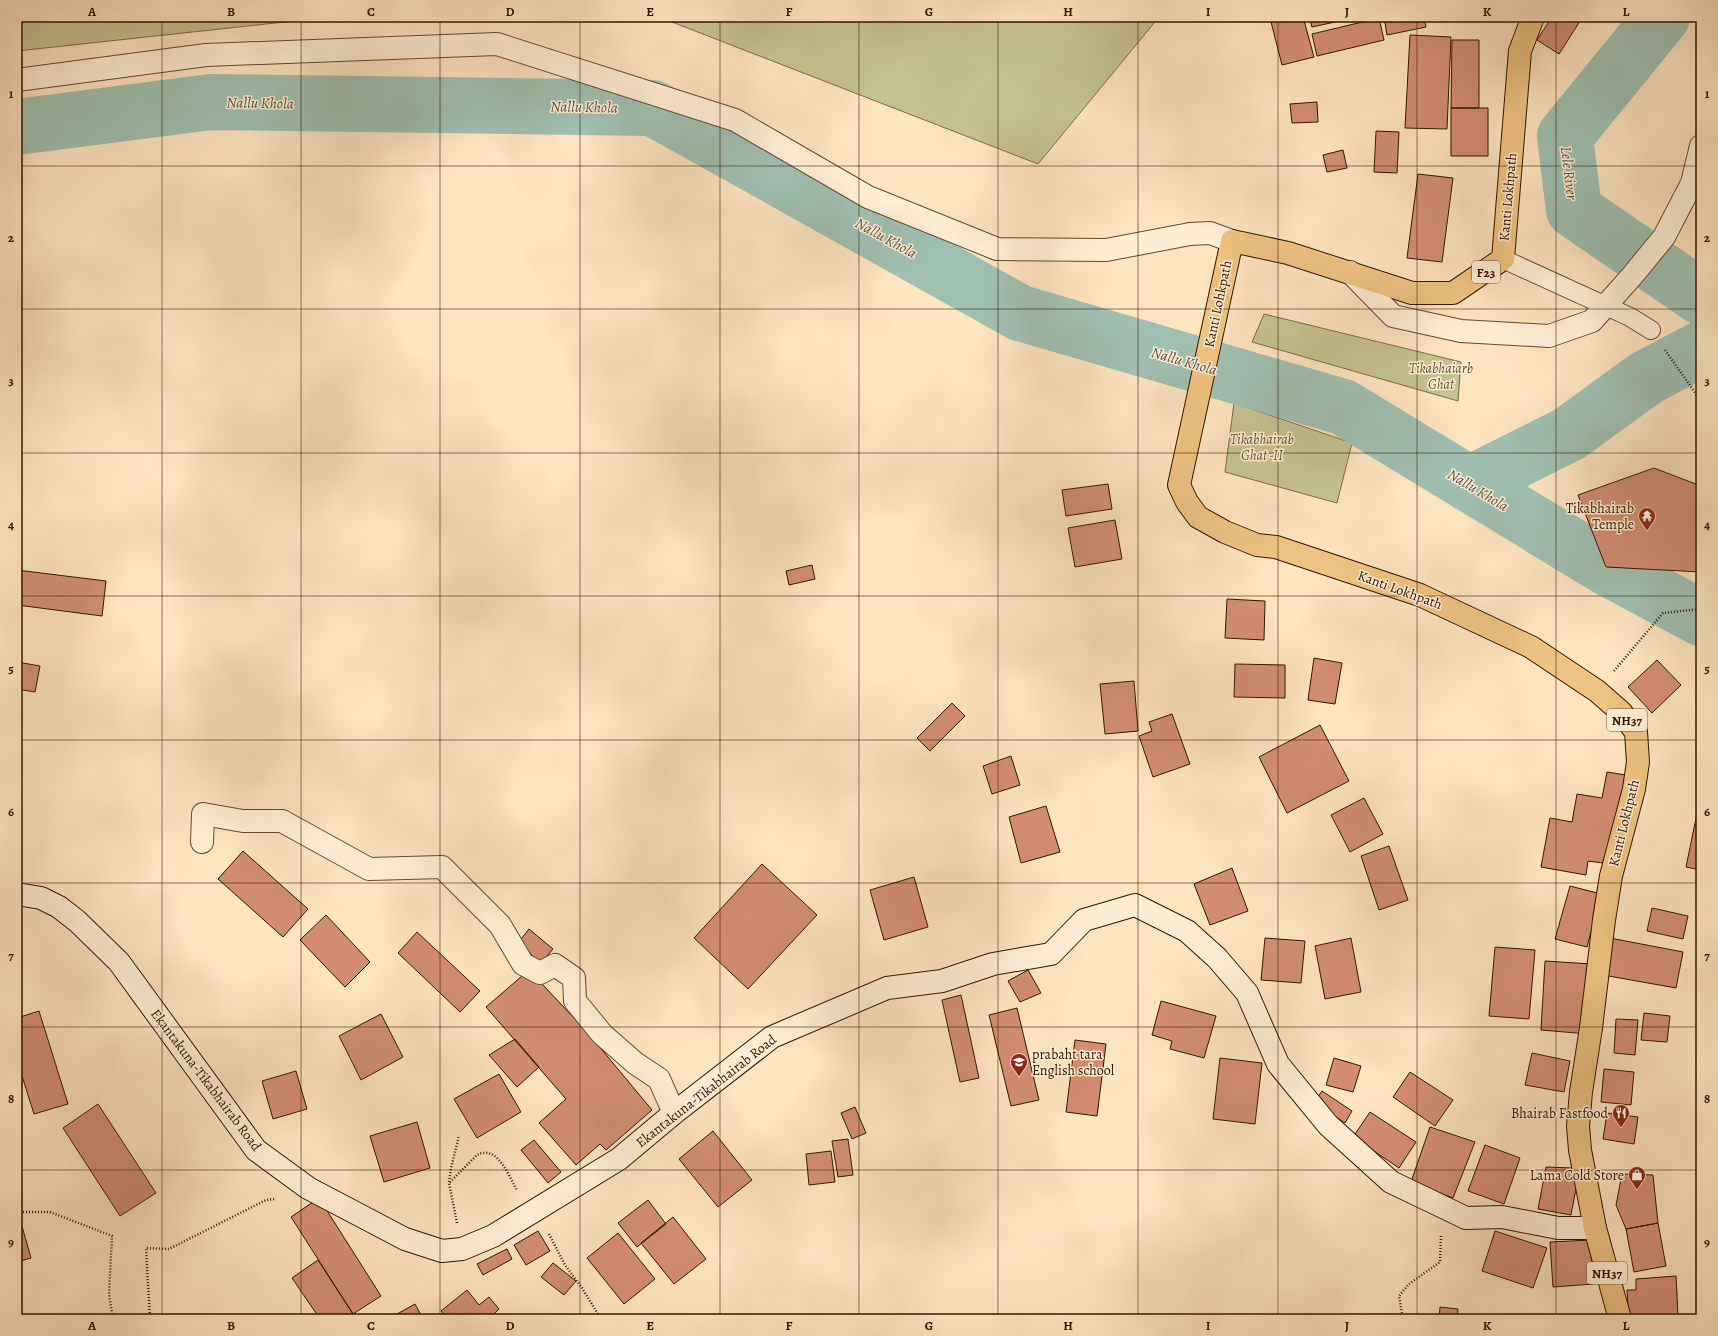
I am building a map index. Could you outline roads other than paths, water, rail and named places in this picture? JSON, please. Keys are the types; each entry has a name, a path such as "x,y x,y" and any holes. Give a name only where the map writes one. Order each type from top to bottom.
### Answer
{"main road":[{"name":"Kanti Lokhpath","path":"1232,240 1288,253 1412,293 1452,293 1503,259 1520,51 1533,17"},
{"name":"Kanti Lohkpath","path":"1180,485 1232,240"},
{"name":"Kanti Lokhpath","path":"1180,485 1187,502 1198,517 1225,532 1257,545 1276,547 1420,595 1531,647 1597,691 1621,712 1636,732 1638,762 1634,789 1611,876 1604,920 1592,1028 1581,1092 1578,1126 1580,1150 1595,1228 1620,1319"}],"street":[{"path":"17,80 206,55 497,44 735,120 868,197 997,249 1106,250 1190,234 1210,233 1232,240"},
{"path":"1350,272 1393,316 1461,331 1549,336 1592,322 1664,237 1692,183 1701,146"},
{"path":"202,842 203,814 243,821 282,821 369,869 442,867 500,925 523,964 540,973 555,965 574,978 575,1001 602,1034 635,1063 659,1079 674,1113"},
{"name":"Ekantakuna-Tikabhairab Road","path":"17,894 41,898 59,907 77,921 119,962 256,1150 308,1188 405,1239 442,1251 462,1249 494,1236 599,1171 619,1158 772,1037 887,988 942,981 993,964 1051,954 1084,920 1135,906 1187,932 1217,958 1247,994 1278,1064 1328,1124 1391,1182 1466,1218 1502,1217 1558,1228 1595,1228"}],"lane":[{"path":"1503,259 1630,317 1651,330"}],"waterway":[{"name":"Lele River","path":"1662,17 1565,136 1574,210 1701,297"},
{"name":"Nallu Khola","path":"17,127 211,102 653,108 1020,313 1343,407 1606,567 1701,618"},
{"name":"Lele River","path":"1469,484 1569,434 1646,378 1701,349"}],"place":[{"name":"Tikabhairab Temple","path":"1647,531"},
{"name":"prabaht tara English school","path":"1019,1077"},
{"name":"Bhairab Fastfood","path":"1621,1128"},
{"name":"Lama Cold Store","path":"1637,1190"}],"park label":[{"name":"Tikabhaiarb Ghat","path":"1441,376"},
{"name":"Tikabhairab Ghat -II","path":"1262,448"}]}
